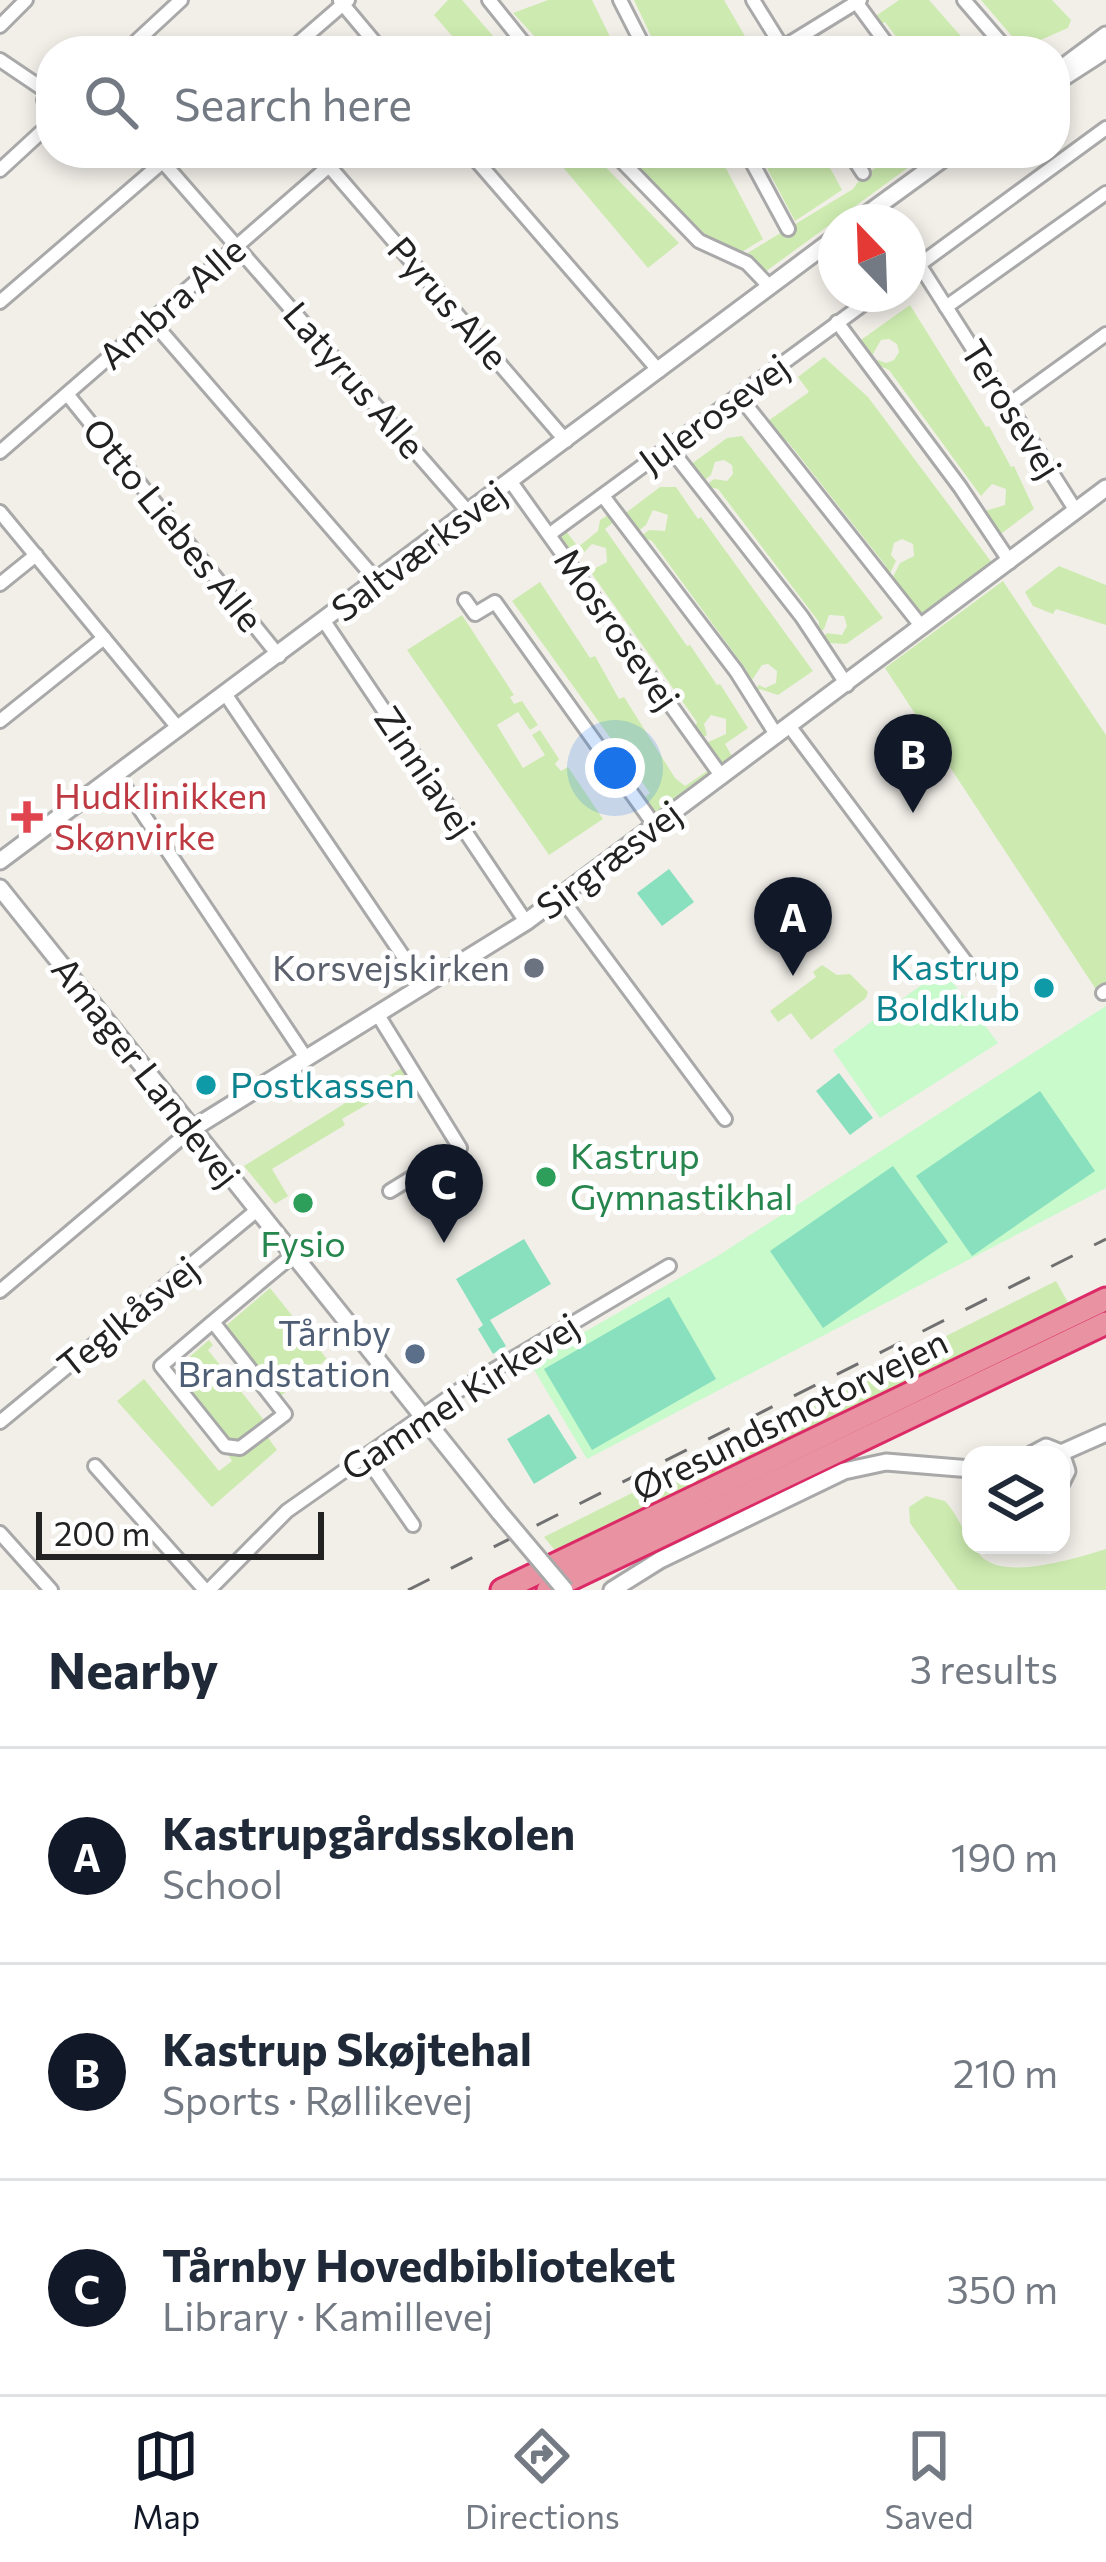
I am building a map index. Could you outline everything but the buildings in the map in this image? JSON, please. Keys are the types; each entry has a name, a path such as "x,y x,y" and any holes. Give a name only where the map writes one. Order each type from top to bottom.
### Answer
{"highway":[{"name":"Øresundsmotorvejen","path":"502,1590 1106,1299"},
{"name":"Øresundsmotorvejen","path":"548,1590 1106,1323"}],"street":[{"path":"0,26 26,0"},
{"path":"142,36 181,0"},
{"path":"490,0 518,36"},
{"path":"620,0 638,36"},
{"path":"753,0 773,36"},
{"path":"964,0 995,36"},
{"path":"803,36 858,1 882,36"},
{"path":"306,36 343,2 370,36"},
{"path":"1070,62 1106,35"},
{"path":"1070,73 1106,50"},
{"path":"0,60 36,81"},
{"path":"1070,154 1106,128"},
{"path":"0,170 36,136"},
{"path":"0,302 151,168"},
{"name":"Latyrus Alle","path":"174,168 470,514"},
{"name":"Ambra Alle","path":"0,452 327,168"},
{"name":"Pyrus Alle","path":"331,168 566,441"},
{"path":"483,168 659,370"},
{"path":"628,168 699,241 747,263 769,286"},
{"path":"755,168 788,229"},
{"path":"860,168 863,173"},
{"path":"881,204 931,168"},
{"path":"926,260 1052,168"},
{"path":"946,307 1106,194"},
{"name":"Saltværksvej","path":"0,861 818,250"},
{"name":"Terosevej","path":"926,283 946,307 1076,511"},
{"name":"Julerosevej","path":"550,534 851,312"},
{"path":"152,321 377,581"},
{"path":"837,322 1010,562"},
{"path":"1008,405 1106,334"},
{"name":"Otto Liebes Alle","path":"67,394 279,656"},
{"path":"739,396 922,627"},
{"path":"669,447 802,617 847,685"},
{"name":"Mosrosevej","path":"511,482 722,777"},
{"name":"Sirgræsvej","path":"192,1129 526,922 1106,488"},
{"path":"603,496 971,969"},
{"path":"0,512 179,729"},
{"path":"0,584 36,555"},
{"path":"465,600 475,614 495,602 655,826"},
{"name":"Zinniavej","path":"324,621 526,922"},
{"path":"0,721 104,638"},
{"path":"226,695 424,987"},
{"path":"117,775 306,1058"},
{"name":"Amager Landevej","path":"0,888 565,1590"},
{"path":"560,897 725,1119"},
{"path":"378,1015 460,1148 390,1191"},
{"path":"0,1291 192,1129"},
{"name":"Teglkåsvej","path":"0,1422 256,1211"},
{"path":"213,1322 285,1414 232,1450 161,1366 213,1322 292,1256"},
{"name":"Gammel Kirkevej","path":"207,1590 287,1510 458,1391 669,1266"},
{"path":"1070,1455 1106,1433"},
{"path":"1070,1457 1106,1442"},
{"path":"365,1456 413,1525"},
{"path":"612,1590 660,1560 844,1472 886,1462 962,1468"},
{"path":"95,1466 207,1590"},
{"path":"0,1534 51,1590"}],"green space":[{"path":"448,0 462,0 493,36 452,36 434,15"},
{"path":"548,0 592,0 610,36 534,36 513,13"},
{"path":"634,0 724,0 745,36 651,36"},
{"path":"899,0 929,0 961,36 896,36 885,22 879,25 873,18"},
{"path":"981,0 1052,0 1071,20 1068,28 1050,36 1012,36"},
{"path":"564,168 606,168 679,243 648,268"},
{"path":"640,168 726,168 763,239 742,252 707,238"},
{"path":"767,168 830,168 842,190 795,221"},
{"path":"875,168 907,168 858,204 828,204"},
{"path":"818,210 818,233 765,272 746,254"},
{"path":"900,312 914,312 1014,466 1034,509 997,537 982,512 1005,505 1006,489 992,484 981,496 889,370 874,363 894,360 897,344 881,340 870,359 858,342"},
{"path":"824,357 868,397 993,564 919,620 891,581 900,563 914,556 913,544 902,539 894,543 891,555 896,561 887,579 886,566 788,442 777,440 752,407 768,421 809,392 798,377"},
{"path":"742,436 883,618 846,644 828,643 823,637 842,635 847,626 844,616 829,615 818,634 819,622 718,489 705,486 714,479 727,481 733,474 732,465 715,462 711,475 702,482 690,465 727,438"},
{"path":"660,487 676,487 701,517 813,671 778,695 760,689 753,693 759,685 765,688 776,683 777,671 762,665 748,686 747,671 652,541 640,537 649,530 665,531 668,515 653,510 637,532 623,515"},
{"path":"610,514 615,521 605,529 748,728 725,744 733,758 720,767 704,744 726,734 726,719 711,715 704,724 707,735 700,739 694,731 697,722 590,571 607,562 606,548 592,544 575,562 558,538 566,531 578,547"},
{"path":"1059,566 1106,585 1106,625 1033,606 1025,592"},
{"path":"1003,581 1106,735 1106,985 1097,991 885,668"},
{"path":"540,582 590,658 595,656 619,699 624,697 675,778 685,786 711,773 654,815 643,799 650,793 512,601"},
{"path":"462,615 514,695 510,697 514,704 522,701 538,725 530,730 518,712 497,725 523,768 545,755 532,735 540,730 559,759 555,764 561,771 568,767 603,819 549,855 407,650"},
{"path":"669,869 694,902 662,926 637,893"},
{"path":"822,965 837,975 850,974 868,992 811,1040 791,1013 778,1022 770,1011 816,977 813,972"},
{"path":"943,969 998,1043 880,1118 833,1050"},
{"path":"1106,1006 1106,1188 587,1459 530,1363 716,1257"},
{"path":"405,1066 412,1086 407,1081 342,1119 345,1125 272,1169 288,1196 275,1204 244,1166"},
{"path":"839,1073 873,1118 850,1135 816,1091"},
{"path":"1040,1091 1095,1171 972,1256 916,1176"},
{"path":"893,1166 948,1242 823,1328 770,1251"},
{"path":"524,1239 551,1284 490,1320 506,1346 493,1354 478,1329 483,1325 456,1279"},
{"path":"1056,1281 1070,1306 557,1553 544,1537"},
{"path":"270,1288 327,1359 278,1398 222,1329"},
{"path":"669,1297 716,1379 592,1450 544,1369"},
{"path":"209,1340 213,1345 208,1350 267,1424 243,1443 228,1443 171,1373"},
{"path":"144,1379 219,1471 232,1461 227,1453 241,1452 264,1432 277,1450 212,1507 117,1401"},
{"path":"549,1414 577,1458 534,1484 507,1439"},
{"path":"926,1496 945,1501 962,1526 962,1554 979,1554 1005,1567 1040,1566 1106,1549 1106,1590 958,1590 910,1523 909,1507"}],"railway":[{"path":"408,1590 1106,1239"}],"place":[{"name":"Kastrup Skøjtehal","path":"913,813"},
{"name":"Hudklinikken Skønvirke","path":"27,817"},
{"name":"Korsvejskirken","path":"534,968"},
{"name":"Kastrupgårdsskolen","path":"793,976"},
{"name":"Kastrup Boldklub","path":"1044,988"},
{"name":"Postkassen","path":"206,1085"},
{"name":"Kastrup Gymnastikhal","path":"546,1177"},
{"name":"Fysio","path":"303,1203"},
{"name":"Tårnby Hovedbiblioteket","path":"444,1243"},
{"name":"Tårnby Brandstation","path":"415,1354"}]}
